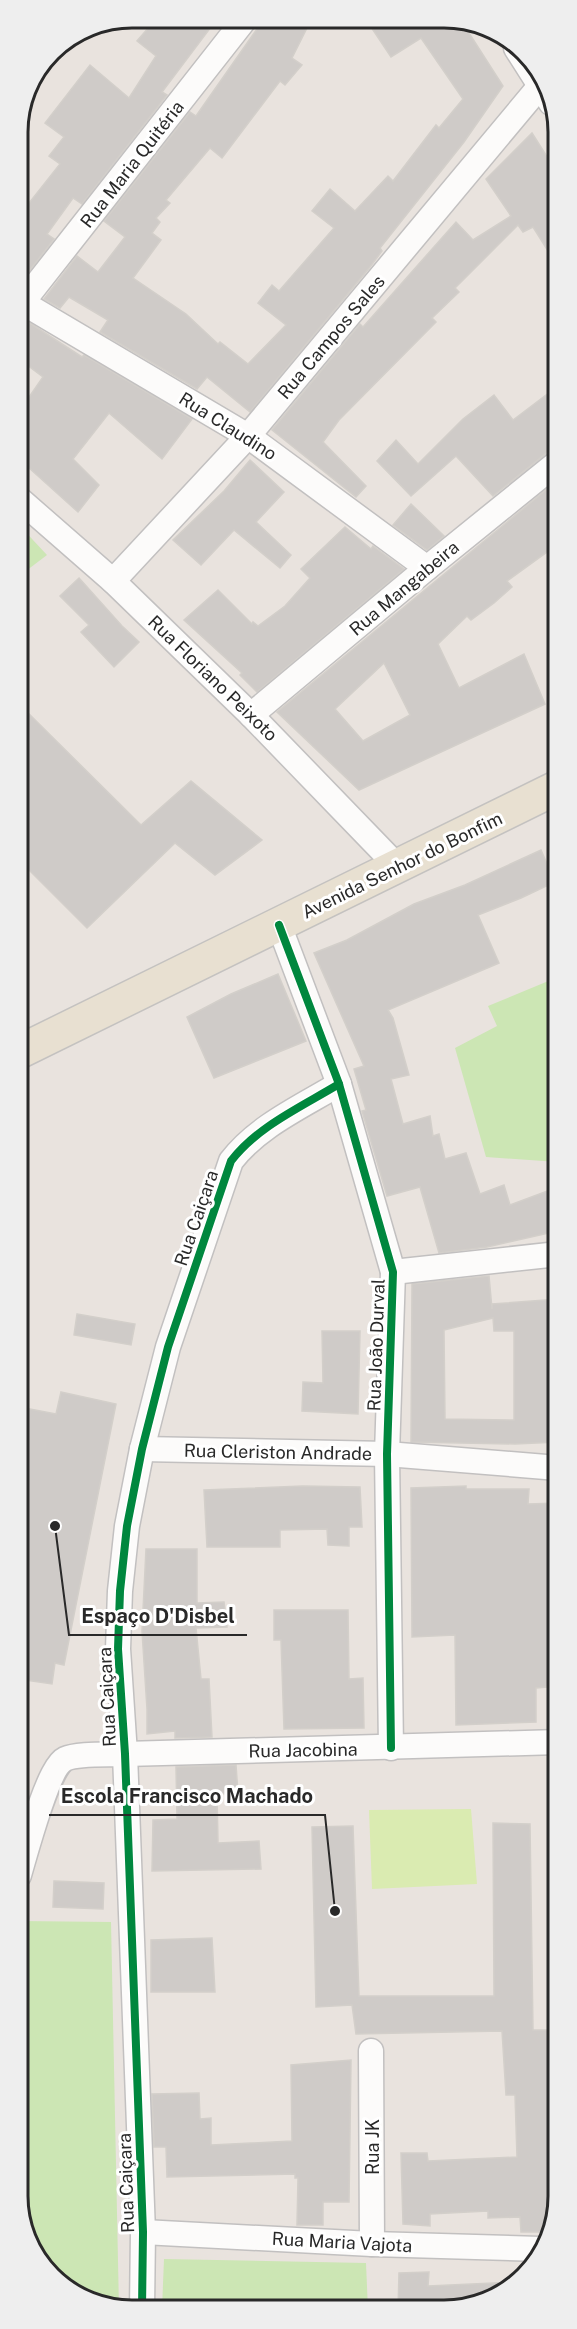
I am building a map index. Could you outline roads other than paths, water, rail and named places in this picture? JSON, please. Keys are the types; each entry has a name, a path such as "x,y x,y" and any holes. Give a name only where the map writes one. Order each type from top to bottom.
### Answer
{"main road":[{"name":"Avenida Senhor do Bonfim","path":"29,1047 549,792"}],"street":[{"name":"Rua Maria Quitéria","path":"29,293 238,28"},
{"name":"Rua Campos Sales","path":"113,581 249,436 543,98"},
{"name":"Rua Claudino","path":"29,309 249,436 427,568"},
{"name":"Rua Mangabeira","path":"251,715 549,469"},
{"name":"Rua Floriano Peixoto","path":"29,507 113,581 251,715 399,867"},
{"name":"Rua João Durval","path":"279,925 339,1084 393,1272 387,1454 391,1748"},
{"name":"Rua Caiçara","path":"142,2300 143,2232 125,1754 118,1649 120,1592 127,1526 142,1449 168,1347 231,1161 244,1145 264,1129 339,1084"},
{"path":"393,1272 548,1255"},
{"name":"Rua Cleriston Andrade","path":"142,1449 387,1454 548,1467"},
{"name":"Rua Jacobina","path":"28,1845 54,1772 59,1763 70,1757 548,1742"},
{"name":"Rua JK","path":"371,2051 372,2244"},
{"name":"Rua Maria Vajota","path":"143,2232 372,2244 534,2249"}],"place":[{"name":"Espaço D'Disbel","path":"55,1526"},
{"name":"Escola Francisco Machado","path":"335,1911"}]}
